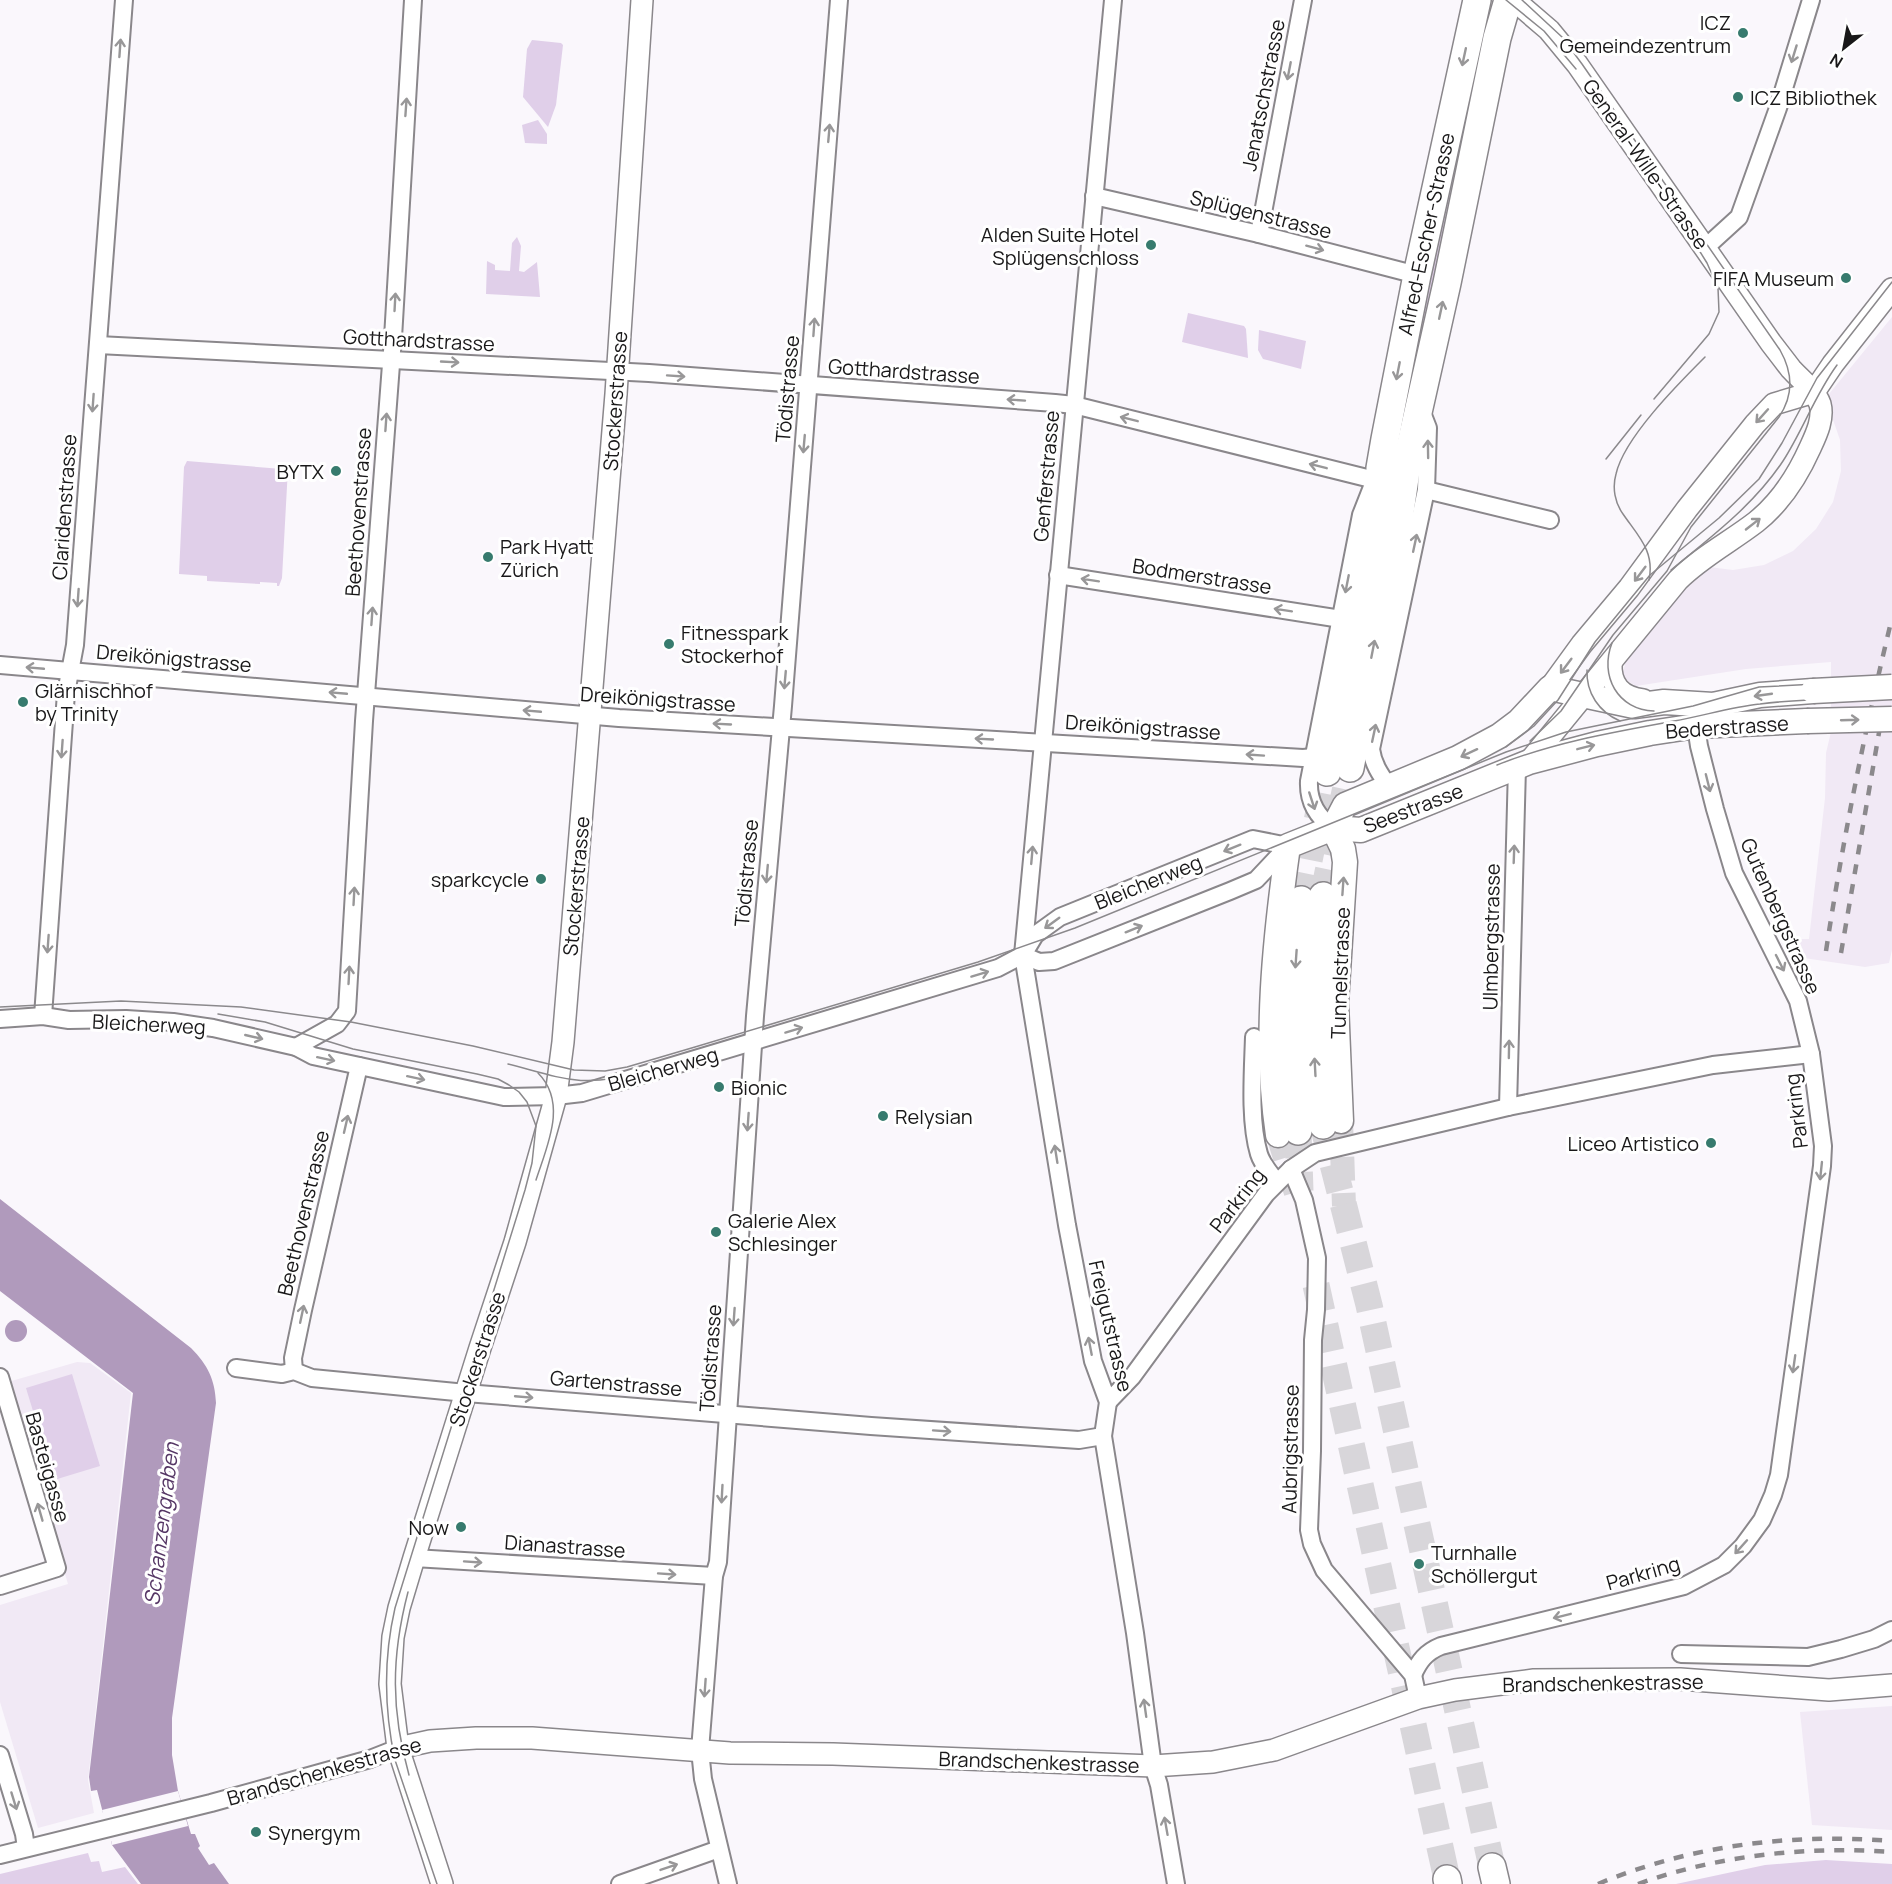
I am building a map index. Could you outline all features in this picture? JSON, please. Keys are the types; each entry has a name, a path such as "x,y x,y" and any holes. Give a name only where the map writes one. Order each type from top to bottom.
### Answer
{"main road":[{"name":"Alfred-Escher-Strasse","path":"1330,766 1379,513 1378,474 1417,275 1477,0"},
{"name":"Alfred-Escher-Strasse","path":"1330,766 1399,519 1408,458 1497,38 1508,0"},
{"name":"Bederstrasse","path":"1550,688 1634,706 1664,702 1713,705 1760,695 1892,687"},
{"name":"Seestrasse","path":"1523,764 1361,830 1333,828 1345,805 1458,758 1499,736 1533,707 1550,688"},
{"path":"1696,726 1713,705"},
{"name":"Bederstrasse","path":"1523,764 1650,733 1696,726 1892,719"},
{"name":"Bleicherweg","path":"1288,846 1333,828"},
{"name":"Tunnelstrasse","path":"1310,1128 1336,1003 1345,862 1343,849 1333,828"},
{"path":"1288,846 1275,948 1273,1104 1310,1128"},
{"path":"1310,1128 1293,1046 1295,962 1312,898"}],"street":[{"name":"Claridenstrasse","path":"43,1016 66,693 75,645 124,0"},
{"name":"Beethovenstrasse","path":"296,1047 337,1024 347,1011 413,0"},
{"name":"Stockerstrasse","path":"442,1884 398,1748 391,1704 391,1661 399,1608 515,1242 556,1096 564,1042 617,372 642,0"},
{"name":"Tödistrasse","path":"728,1884 703,1779 700,1750 714,1576 718,1562 753,1043 781,727 839,0"},
{"name":"Genferstrasse","path":"1023,955 1113,0"},
{"name":"General-Wille-Strasse","path":"1514,0 1539,20 1562,44 1784,360 1814,393"},
{"path":"1705,248 1739,217 1778,108 1812,0"},
{"name":"Jenatschstrasse","path":"1259,234 1302,7"},
{"name":"Splügenstrasse","path":"1094,196 1259,234 1417,275"},
{"path":"1814,393 1833,364 1892,289"},
{"name":"Gotthardstrasse","path":"98,345 554,368 1074,405 1378,474"},
{"name":"Seestrasse","path":"1523,764 1689,569 1758,520 1796,478 1813,443 1822,415 1814,393 1774,404 1767,410 1687,509 1636,579 1582,644 1550,688"},
{"name":"Alfred-Escher-Strasse","path":"1389,787 1372,760 1371,749 1426,490 1428,428 1420,409"},
{"name":"Alfred-Escher-Strasse","path":"1333,828 1321,818 1310,801 1309,783 1330,766 1341,619 1361,515 1378,474"},
{"path":"1426,490 1550,520"},
{"name":"Bodmerstrasse","path":"1058,575 1341,619"},
{"path":"1611,663 1610,673 1620,692 1636,699 1664,702"},
{"name":"Dreikönigstrasse","path":"0,665 590,715 1303,758 1330,766"},
{"name":"Gutenbergstrasse","path":"1696,726 1714,808 1734,873 1798,1001 1811,1054"},
{"name":"Ulmbergstrasse","path":"1508,1107 1523,764"},
{"name":"Bleicherweg","path":"0,1019 43,1016 69,1020 126,1019 173,1022 213,1028 296,1047 312,1056 504,1097 582,1093 998,968 1023,955 1035,935 1060,917 1253,839 1288,846"},
{"name":"Bleicherweg","path":"1023,955 1039,962 1054,961 1256,880 1288,846"},
{"name":"Freigutstrasse","path":"1023,955 1067,1225 1093,1361 1108,1402 1103,1436 1135,1633 1153,1766 1159,1785 1176,1884"},
{"path":"1254,1037 1253,1102 1256,1139 1259,1156 1276,1181"},
{"name":"Parkring","path":"1108,1402 1132,1377 1276,1181 1315,1153 1508,1107 1713,1065 1811,1054 1823,1146 1822,1166 1779,1475 1762,1520 1743,1546 1724,1565 1684,1586 1441,1646 1433,1649 1420,1660 1413,1675"},
{"name":"Beethovenstrasse","path":"294,1371 293,1358 303,1310 359,1066"},
{"name":"Aubrigstrasse","path":"1291,1169 1304,1200 1317,1258 1309,1530 1312,1544 1324,1570 1413,1675 1418,1698"},
{"name":"Gartenstrasse","path":"236,1368 282,1374 294,1371 312,1378 466,1393 884,1427 1053,1439 1079,1440 1103,1436"},
{"name":"Basteigasse","path":"0,1377 57,1568 0,1586"},
{"name":"Dianastrasse","path":"414,1558 714,1576"},
{"path":"1681,1654 1808,1657 1841,1650 1874,1639 1892,1630"},
{"name":"Brandschenkestrasse","path":"0,1855 183,1809 430,1741 532,1738 730,1753 833,1754 1153,1766 1213,1762 1274,1750 1418,1698 1455,1690 1534,1680 1680,1679 1829,1690 1892,1685"},
{"path":"0,1755 24,1834 26,1848"},
{"path":"620,1884 719,1849"}],"shaded area":[{"path":"532,40 563,45 556,105 548,127 523,97 527,49"},
{"path":"1467,84 1472,87 1400,447 1394,446"},
{"path":"538,120 547,134 547,144 525,143 522,125"},
{"path":"517,237 521,246 519,271 524,272 537,262 540,297 486,294 487,261 495,265 495,270 510,271 512,243"},
{"path":"1188,313 1244,326 1248,358 1182,342"},
{"path":"1892,317 1892,950 1889,963 1865,967 1797,957 1787,939 1809,939 1825,798 1826,753 1834,719 1831,719 1831,662 1746,669 1636,686 1626,680 1623,673 1625,664 1616,656 1701,566 1733,570 1764,565 1793,551 1816,529 1833,502 1841,471 1840,440 1828,405 1829,394"},
{"path":"1259,330 1306,341 1301,369 1263,359 1258,350"},
{"path":"187,461 288,468 282,578 279,586 277,583 207,581 207,576 179,574 184,467"},
{"path":"77,1362 90,1363 131,1393 88,1780 94,1813 38,1828 0,1702 0,1605 68,1584 8,1382"},
{"path":"72,1374 100,1466 54,1480 26,1388"},
{"path":"1892,1706 1892,1830 1812,1825 1800,1712"},
{"path":"88,1853 91,1862 99,1861 102,1872 125,1867 138,1884 0,1884 0,1874"},
{"path":"1826,1860 1892,1864 1892,1884 1676,1884 1765,1865"}],"water":[{"name":"Schanzengraben","path":"0,1199 191,1348 206,1367 212,1380 216,1403 172,1718 172,1755 178,1791 191,1834 195,1834 200,1846 198,1848 209,1865 214,1863 229,1884 141,1884 112,1845 109,1814 103,1813 97,1790 91,1791 89,1777 133,1393 0,1291"},
{"path":"16,1320 24,1323 27,1331 24,1339 16,1342 8,1339 5,1331 8,1323"}],"pier":[{"path":"178,1791 188,1826 112,1845 106,1816 102,1810"}],"tunnel":[{"path":"1323,896 1350,768"},
{"path":"1301,900 1327,772"},
{"path":"1341,1121 1344,1206"},
{"path":"1323,1125 1369,1305 1492,1867"},
{"path":"1298,1131 1300,1191"},
{"path":"1278,1135 1296,1193"},
{"path":"1316,1285 1447,1879"}],"tram line":[{"path":"1506,0 1544,31 1576,69"},
{"path":"1522,0 1562,37 1582,64 1780,350 1787,367 1790,384 1787,400 1779,417 1691,527 1667,571 1613,635 1561,711 1530,741"},
{"path":"1654,399 1709,334 1719,312 1718,288 1707,263 1689,234"},
{"path":"1506,747 1534,726 1558,700 1595,642 1650,575 1719,518 1759,479 1782,443 1817,378 1892,282"},
{"path":"1649,580 1650,561 1644,544 1620,510 1616,500 1614,490 1616,474 1629,444 1653,412 1705,357"},
{"path":"1671,570 1731,520 1772,477 1837,365"},
{"path":"1606,459 1641,415"},
{"path":"1612,643 1608,667 1615,689 1630,705 1654,711"},
{"path":"1587,670 1591,694 1595,701 1620,721"},
{"path":"0,1007 121,1001 241,1007 351,1022 473,1046 574,1070 605,1071 627,1067 978,962 1075,928 1506,752 1566,732 1693,706 1759,687 1892,680"},
{"path":"1497,765 1585,738 1749,705 1793,701 1892,698"},
{"path":"218,1014 265,1022 353,1049 498,1079 519,1092 527,1102 536,1126 532,1163 525,1190 395,1608 388,1647 386,1684 391,1741 395,1760 437,1884"},
{"path":"508,1064 558,1077 587,1081 640,1072"},
{"path":"536,1180 549,1139 553,1111 552,1098 547,1085 538,1073"},
{"path":"408,1592 398,1639 395,1684 399,1729 409,1775"}],"railway":[{"path":"1826,951 1855,784 1892,618"},
{"path":"1841,953 1881,721 1892,677"},
{"path":"1598,1884 1669,1860 1742,1845 1817,1839 1892,1841"},
{"path":"1638,1884 1700,1866 1763,1855 1827,1850 1892,1852"}],"place":[{"name":"ICZ Gemeindezentrum","path":"1743,33"},
{"name":"ICZ Bibliothek","path":"1738,97"},
{"name":"Alden Suite Hotel Splügenschloss","path":"1151,245"},
{"name":"FIFA Museum","path":"1846,278"},
{"name":"BYTX","path":"336,471"},
{"name":"Park Hyatt Zürich","path":"488,557"},
{"name":"Fitnesspark Stockerhof","path":"669,644"},
{"name":"Glärnischhof by Trinity","path":"23,702"},
{"name":"sparkcycle","path":"541,879"},
{"name":"Bionic","path":"719,1087"},
{"name":"Relysian","path":"883,1116"},
{"name":"Liceo Artistico","path":"1711,1143"},
{"name":"Galerie Alex Schlesinger","path":"716,1232"},
{"name":"Now","path":"461,1527"},
{"name":"Turnhalle Schöllergut","path":"1419,1564"},
{"name":"Synergym","path":"256,1832"}]}
